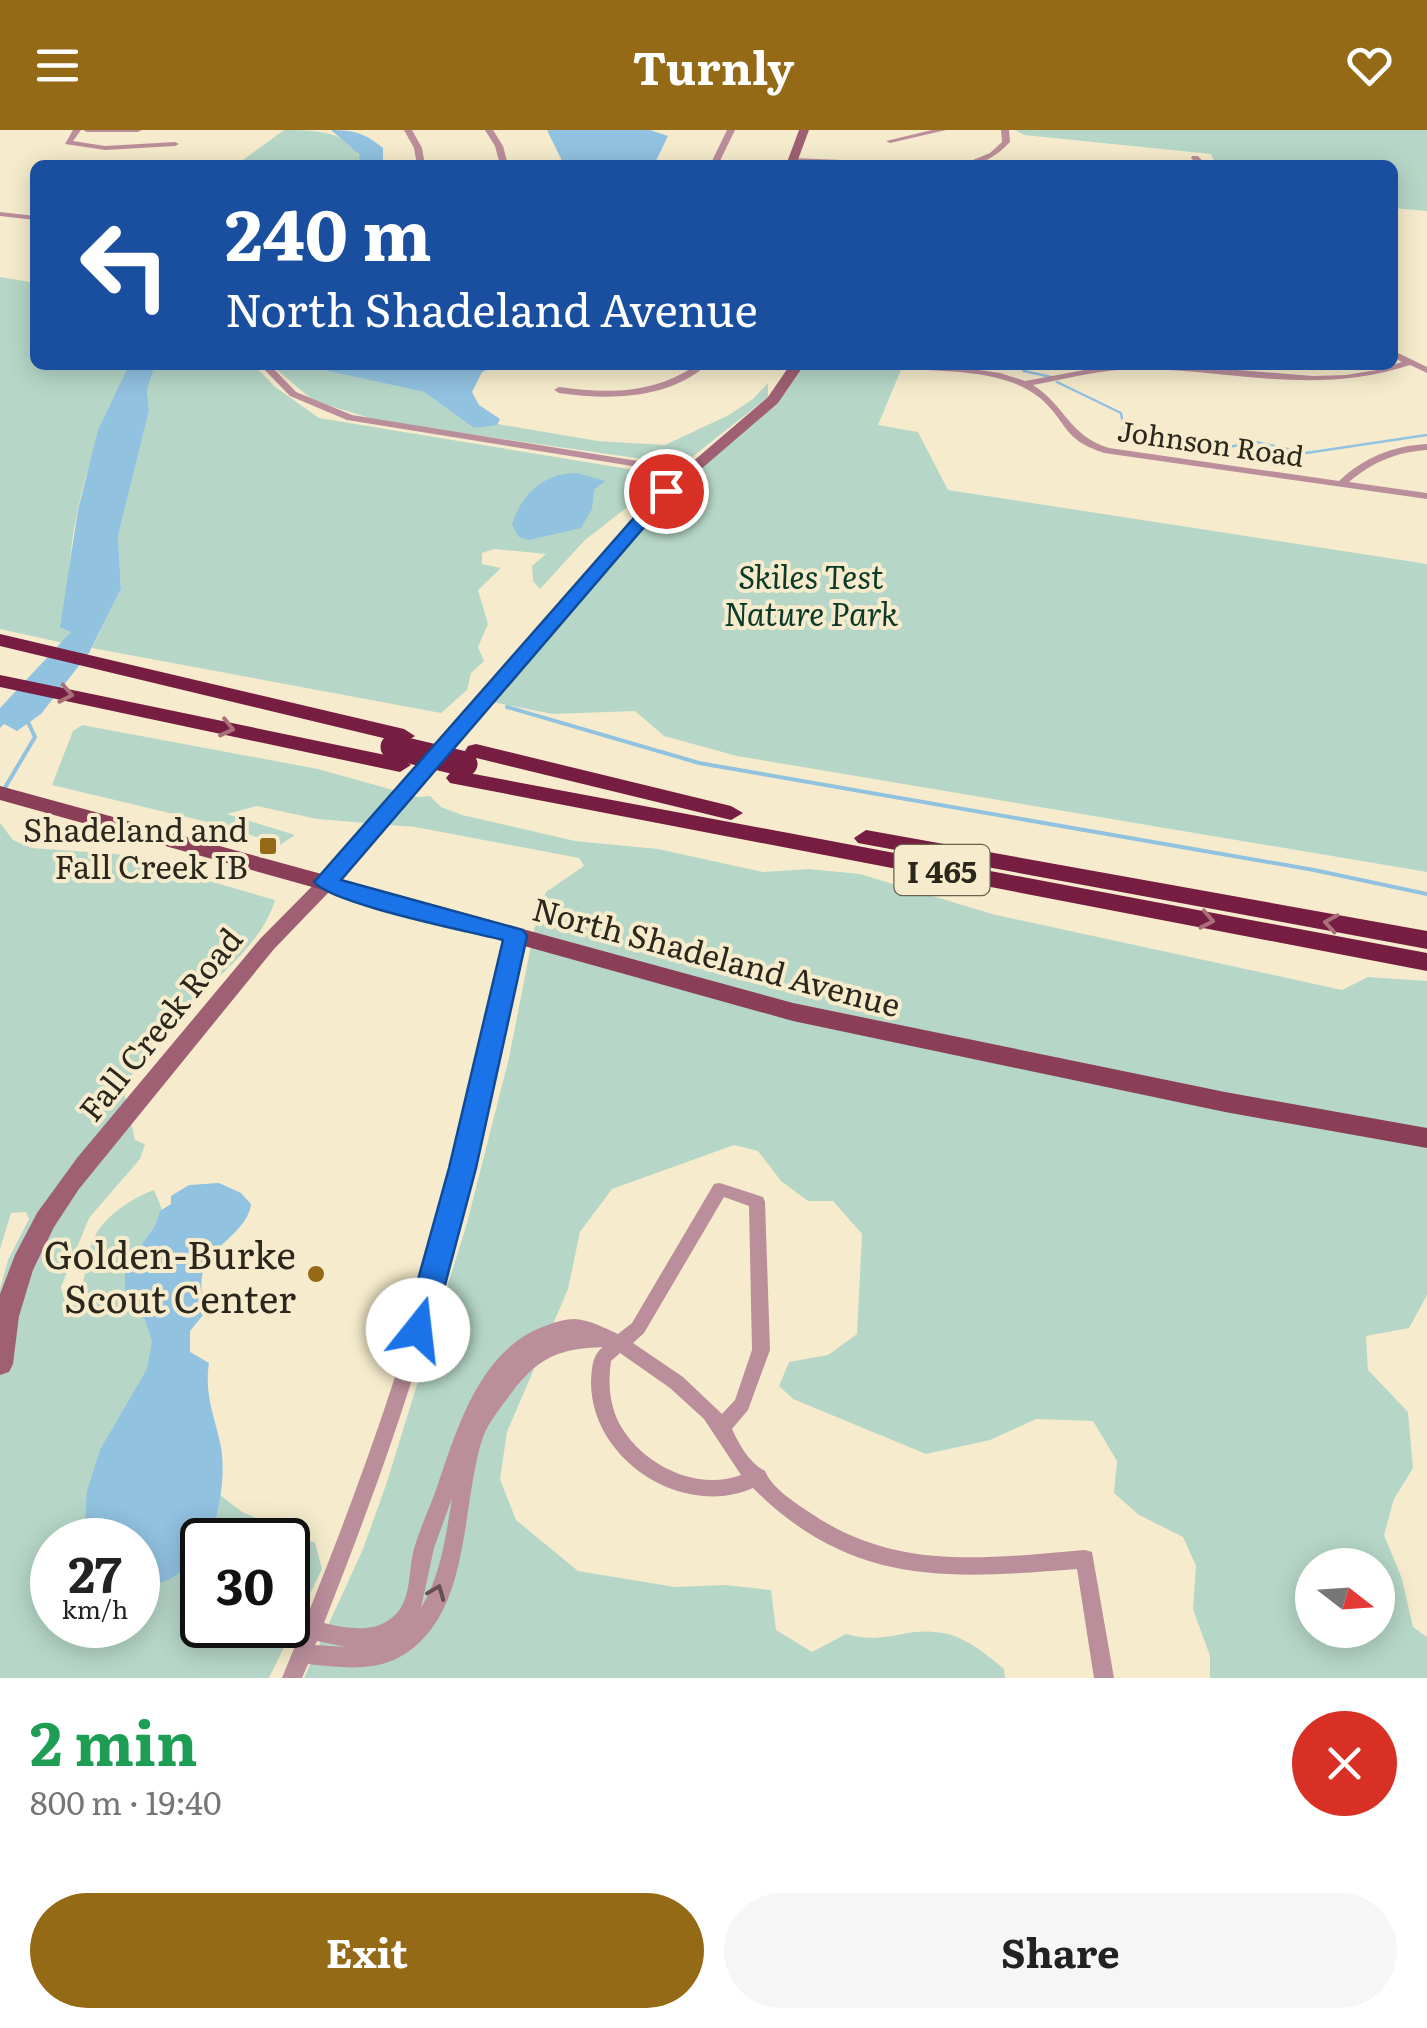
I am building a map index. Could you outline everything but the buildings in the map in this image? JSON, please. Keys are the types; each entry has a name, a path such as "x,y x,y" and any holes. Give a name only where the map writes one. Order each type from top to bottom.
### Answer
{"highway":[{"name":"I 465","path":"2,659 145,688 466,764 1427,962"},
{"path":"2,659 40,659 145,688 215,690 399,749"},
{"name":"I 465","path":"466,764 1427,940"}],"main road":[{"path":"793,160 804,130"},
{"name":"Fall Creek Road","path":"0,1364 5,1324 18,1278 34,1239 61,1195 299,905 348,861 593,572 688,472 773,400 794,370"},
{"name":"North Shadeland Avenue","path":"0,793 325,882 356,894 890,1035 1427,1138"}],"street":[{"path":"78,130 69,143 104,148 174,144"},
{"path":"87,130 138,130"},
{"path":"408,130 419,160"},
{"path":"489,130 502,160"},
{"path":"716,160 731,130"},
{"path":"890,141 942,130"},
{"path":"977,160 999,150 1006,142 1005,130"},
{"path":"0,214 30,217"},
{"path":"1398,357 1427,370"},
{"path":"1398,366 1410,362"},
{"path":"270,370 292,394 350,418 688,472"},
{"path":"559,390 610,394 648,390 694,370"},
{"path":"937,370 1023,384 1112,370"},
{"path":"1181,370 1318,377 1385,370"},
{"name":"Johnson Road","path":"1023,384 1043,396 1075,437 1098,449 1427,496"},
{"path":"1341,484 1361,464 1381,454 1427,447"},
{"path":"292,1678 379,1453 430,1292 463,1168 515,936"},
{"path":"302,1654 366,1656 390,1651 411,1638 440,1587 459,1525 465,1473 476,1432 524,1361 545,1347 567,1340 611,1342 638,1328 720,1189 757,1202 761,1350 742,1404 722,1428"},
{"path":"312,1630 362,1640 383,1634 406,1618 416,1595 425,1544 464,1432 512,1355 553,1330 580,1327 668,1376 722,1428 735,1454 811,1525 880,1557 948,1568 1085,1560 1104,1678"},
{"path":"611,1342 602,1357 599,1380 604,1408 622,1441 640,1460 666,1478 707,1491 729,1491 758,1477"}],"green space":[{"path":"284,130 341,138 357,151 360,160 243,160"},
{"path":"1015,130 1427,130 1427,211 1398,208 1398,160 1214,160 1211,154 1024,135"},
{"path":"0,277 30,282 30,370 127,370 102,428 81,494 70,562 71,631 64,643 0,629"},
{"path":"153,370 259,370 275,387 319,418 659,474 661,481 585,540 540,589 533,581 532,566 546,554 494,549 482,553 482,564 501,568 478,590 488,624 478,647 484,661 471,673 467,690 441,713 92,648 121,589 118,536 149,411 147,390"},
{"path":"277,370 323,370 424,392 474,428 497,424 598,441 665,445 729,415 768,383 768,397 687,461 671,463 383,422 314,401"},
{"name":"Skiles Test Nature Park","path":"792,370 901,370 878,425 918,432 948,490 1427,564 1427,872 737,756 664,736 635,711 553,714 482,700 688,472 789,381"},
{"path":"82,725 318,769 418,797 430,796 441,807 462,815 575,841 658,849 763,872 809,869 860,874 992,914 1342,990 1368,977 1427,981 1427,1295 1409,1328 1366,1336 1368,1370 1408,1412 1413,1468 1394,1499 1384,1535 1389,1548 1295,1548 1295,1648 1395,1648 1395,1562 1413,1627 1427,1637 1427,1678 1210,1678 1210,1656 1193,1609 1196,1566 1183,1537 1139,1515 1114,1493 1117,1461 1093,1421 1036,1419 990,1440 926,1454 793,1399 779,1386 789,1362 828,1355 857,1334 862,1234 833,1201 808,1201 781,1181 758,1151 734,1145 612,1189 580,1232 568,1289 507,1432 500,1479 516,1520 578,1571 675,1587 725,1585 771,1590 776,1630 812,1652 846,1634 872,1638 944,1633 980,1650 1004,1669 1005,1678 304,1678 363,1549 386,1485 467,1223 509,1058 537,915 546,892 584,866 579,858 415,827 317,819 257,806 227,814 295,835 280,845 224,826 52,785 73,731"},
{"path":"0,823 13,840 32,848 116,854 275,900 255,938 173,1020 123,1088 135,1140 145,1144 140,1159 89,1218 61,1287 66,1305 82,1283 99,1229 125,1205 154,1190 165,1217 176,1461 242,1512 256,1518 180,1518 180,1648 284,1648 269,1678 0,1678 0,1289 8,1260 29,1219 26,1212 11,1213 0,1249"},
{"path":"310,1541 315,1543 322,1569 310,1594"}],"water":[{"path":"331,130 371,139 383,148 383,160 360,160 359,154"},
{"path":"547,130 650,130 668,136 656,160 562,160"},
{"path":"127,370 153,370 147,390 149,411 118,536 121,589 89,653 41,714 17,731 4,724 0,728 0,708 71,632 60,627 78,510 98,430"},
{"path":"323,370 487,370 472,392 479,405 500,419 497,425 474,428 424,392"},
{"path":"577,473 605,481 594,490 592,509 581,528 529,540 519,537 512,525 528,495 544,481"},
{"path":"219,1183 241,1193 251,1204 245,1220 204,1268 203,1315 190,1331 190,1352 209,1363 209,1396 222,1458 219,1506 215,1518 180,1518 180,1572 160,1582 160,1518 85,1518 87,1491 100,1450 147,1369 152,1341 145,1320 125,1290 125,1269 155,1226 160,1211 171,1204 171,1196 189,1185"}],"waterway":[{"path":"1023,370 1051,377"},
{"path":"1057,382 1121,413 1126,440 1190,454 1256,442 1306,453 1427,435"},
{"path":"507,707 699,763 1314,870 1427,894"},
{"path":"0,796 35,737 28,722"}],"place":[{"name":"Shadeland and Fall Creek IB","path":"268,846"},
{"name":"Golden-Burke Scout Center","path":"316,1274"}],"route":[{"path":"418,1330 463,1168 515,936 356,894 325,882 348,861 463,722 666,491"}]}
